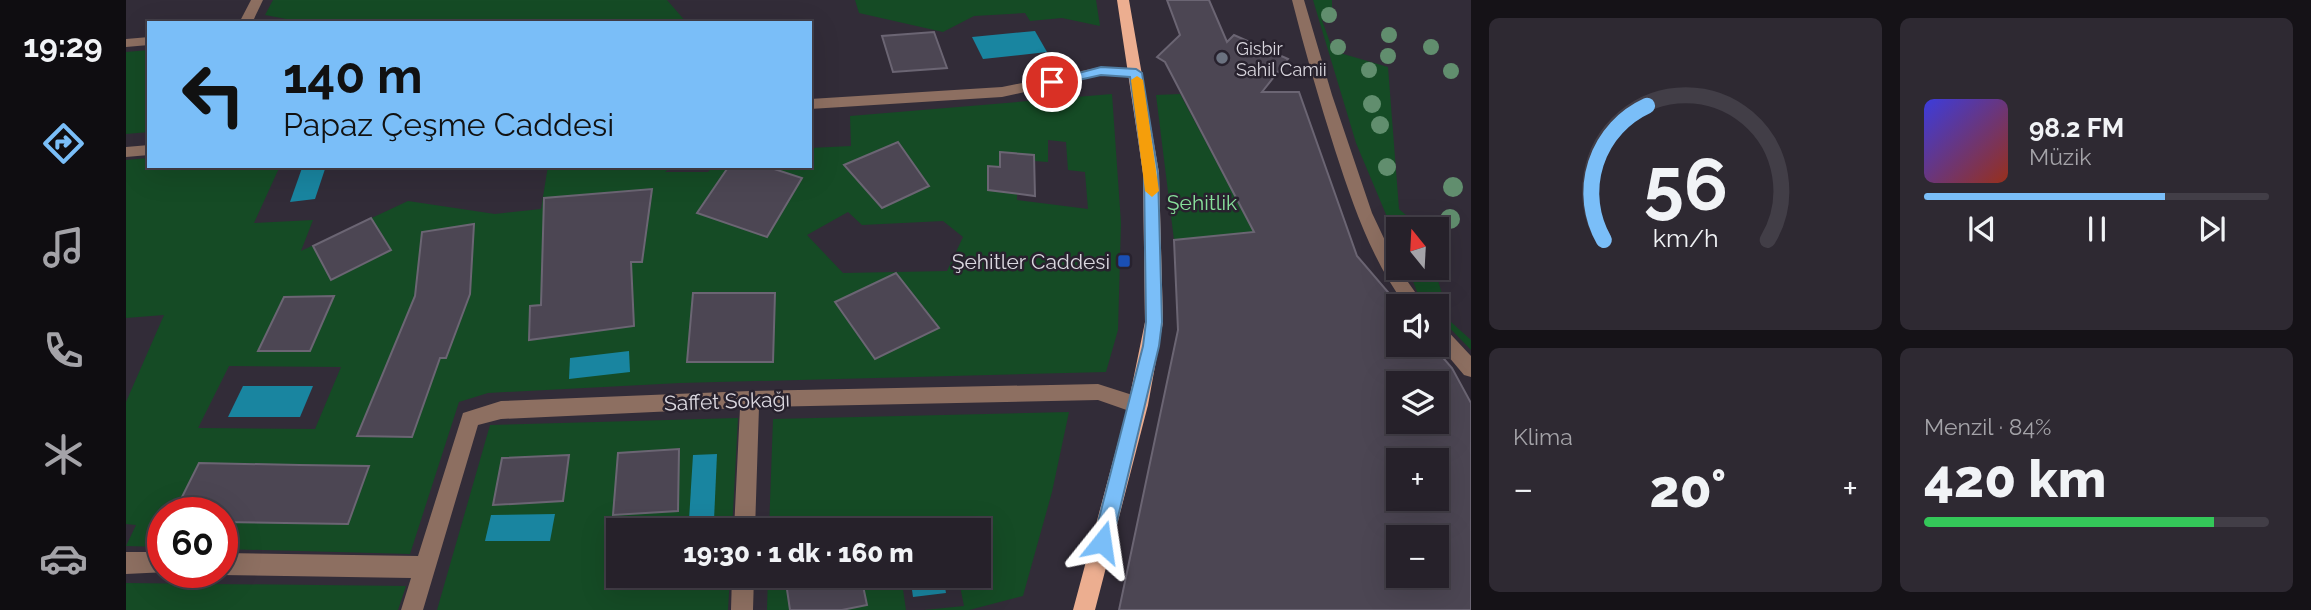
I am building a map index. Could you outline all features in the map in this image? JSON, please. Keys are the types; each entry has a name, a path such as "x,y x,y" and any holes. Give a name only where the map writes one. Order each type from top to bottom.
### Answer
{"main road":[{"path":"1084,610 1138,405 1151,346 1154,310 1151,173 1123,0"}],"street":[{"path":"246,21 257,0"},
{"path":"1298,0 1314,62 1368,228 1383,258 1408,294"},
{"path":"126,43 147,41"},
{"path":"812,104 1002,92 1101,71 1136,73"},
{"path":"126,152 147,150"},
{"path":"1449,344 1471,369"},
{"name":"Saffet Sokağı","path":"425,567 470,419 501,410 750,399 1098,392 1138,405"},
{"path":"745,518 750,399"},
{"path":"126,563 147,563"},
{"path":"238,564 425,567 412,610"},
{"path":"741,610 742,588"}],"green space":[{"path":"273,0 667,0 685,21 297,21 265,15"},
{"path":"855,0 1096,0 1100,26 1062,18 1030,21 1025,13 974,16 943,32 859,13"},
{"path":"1313,0 1332,0 1332,21 1322,20 1333,51 1388,67 1399,209 1408,217 1387,217 1356,143"},
{"path":"147,50 147,132 126,134 126,52"},
{"path":"1112,94 1121,223 1118,330 1106,372 680,383 488,393 459,402 410,554 238,549 238,497 147,497 147,547 126,546 136,525 126,524 126,402 164,315 126,318 126,160 147,158 147,168 279,168 254,223 313,220 301,251 408,201 495,214 541,209 548,168 670,168 665,172 708,172 712,168 812,168 812,148 851,146 850,116","holes":["1048,140 1066,142 1068,170 1085,172 1088,209 1017,200 1017,194 1035,196 1034,161 1048,162","848,212 862,225 943,221 963,237 947,271 843,273 807,235","229,366 341,367 315,429 198,428"]},
{"name":"Şehitlik","path":"1180,94 1254,232 1174,240 1156,95"},
{"path":"1413,280 1438,280 1442,294 1418,294"},
{"path":"1449,316 1451,322 1471,340 1471,350 1449,327"},
{"path":"1069,412 1052,492 1023,596 969,610 924,610 964,606 960,588 991,588 991,518 769,518 773,419"},
{"path":"738,418 733,518 606,518 606,588 729,588 728,610 437,610 490,425"},
{"path":"126,583 147,583 147,588 238,588 238,584 406,586 398,610 126,610"},
{"path":"768,588 903,588 906,610 767,610"}],"water":[{"path":"1035,31 1047,52 983,59 972,37"},
{"path":"302,168 325,168 315,199 290,202"},
{"path":"629,351 630,372 569,379 570,358"},
{"path":"243,386 313,386 300,417 228,417"},
{"path":"717,454 714,518 689,518 693,455"},
{"path":"555,514 550,541 485,541 491,515"},
{"path":"912,588 945,588 946,593 913,597"}],"building":[{"path":"1167,0 1209,0 1227,42 1234,35 1288,59 1262,92 1299,92 1357,256 1390,294 1386,294 1386,357 1442,357 1452,368 1471,403 1471,610 1119,610 1178,330 1174,240 1254,232 1165,62 1157,57 1180,35"},
{"path":"934,32 947,68 893,72 882,36"},
{"path":"898,142 929,186 882,208 844,165"},
{"path":"1000,152 1034,155 1035,196 988,190 988,166 1000,167"},
{"path":"728,168 771,168 802,178 767,237 697,213"},
{"path":"652,189 642,262 631,262 634,326 529,340 530,306 541,305 544,198"},
{"path":"371,218 391,250 331,280 313,246"},
{"path":"474,224 470,294 446,358 440,358 412,437 357,436 415,296 422,232"},
{"path":"896,273 939,328 875,359 835,302"},
{"path":"693,293 775,293 773,362 687,362"},
{"path":"334,296 310,351 258,351 284,297"},
{"path":"679,449 678,511 613,515 618,453"},
{"path":"569,455 563,501 493,505 502,458"},
{"path":"199,463 369,466 348,524 238,522 238,497 182,497"},
{"path":"787,588 863,588 867,605 842,610 790,610"}],"slow traffic":[{"path":"1137,80 1152,191"}],"place":[{"name":"Gisbir Sahil Camii","path":"1222,58"},
{"name":"Şehitler Caddesi","path":"1124,261"}],"route":[{"path":"1052,82 1101,71 1136,73 1151,173 1154,322 1151,346 1102,542"}]}
